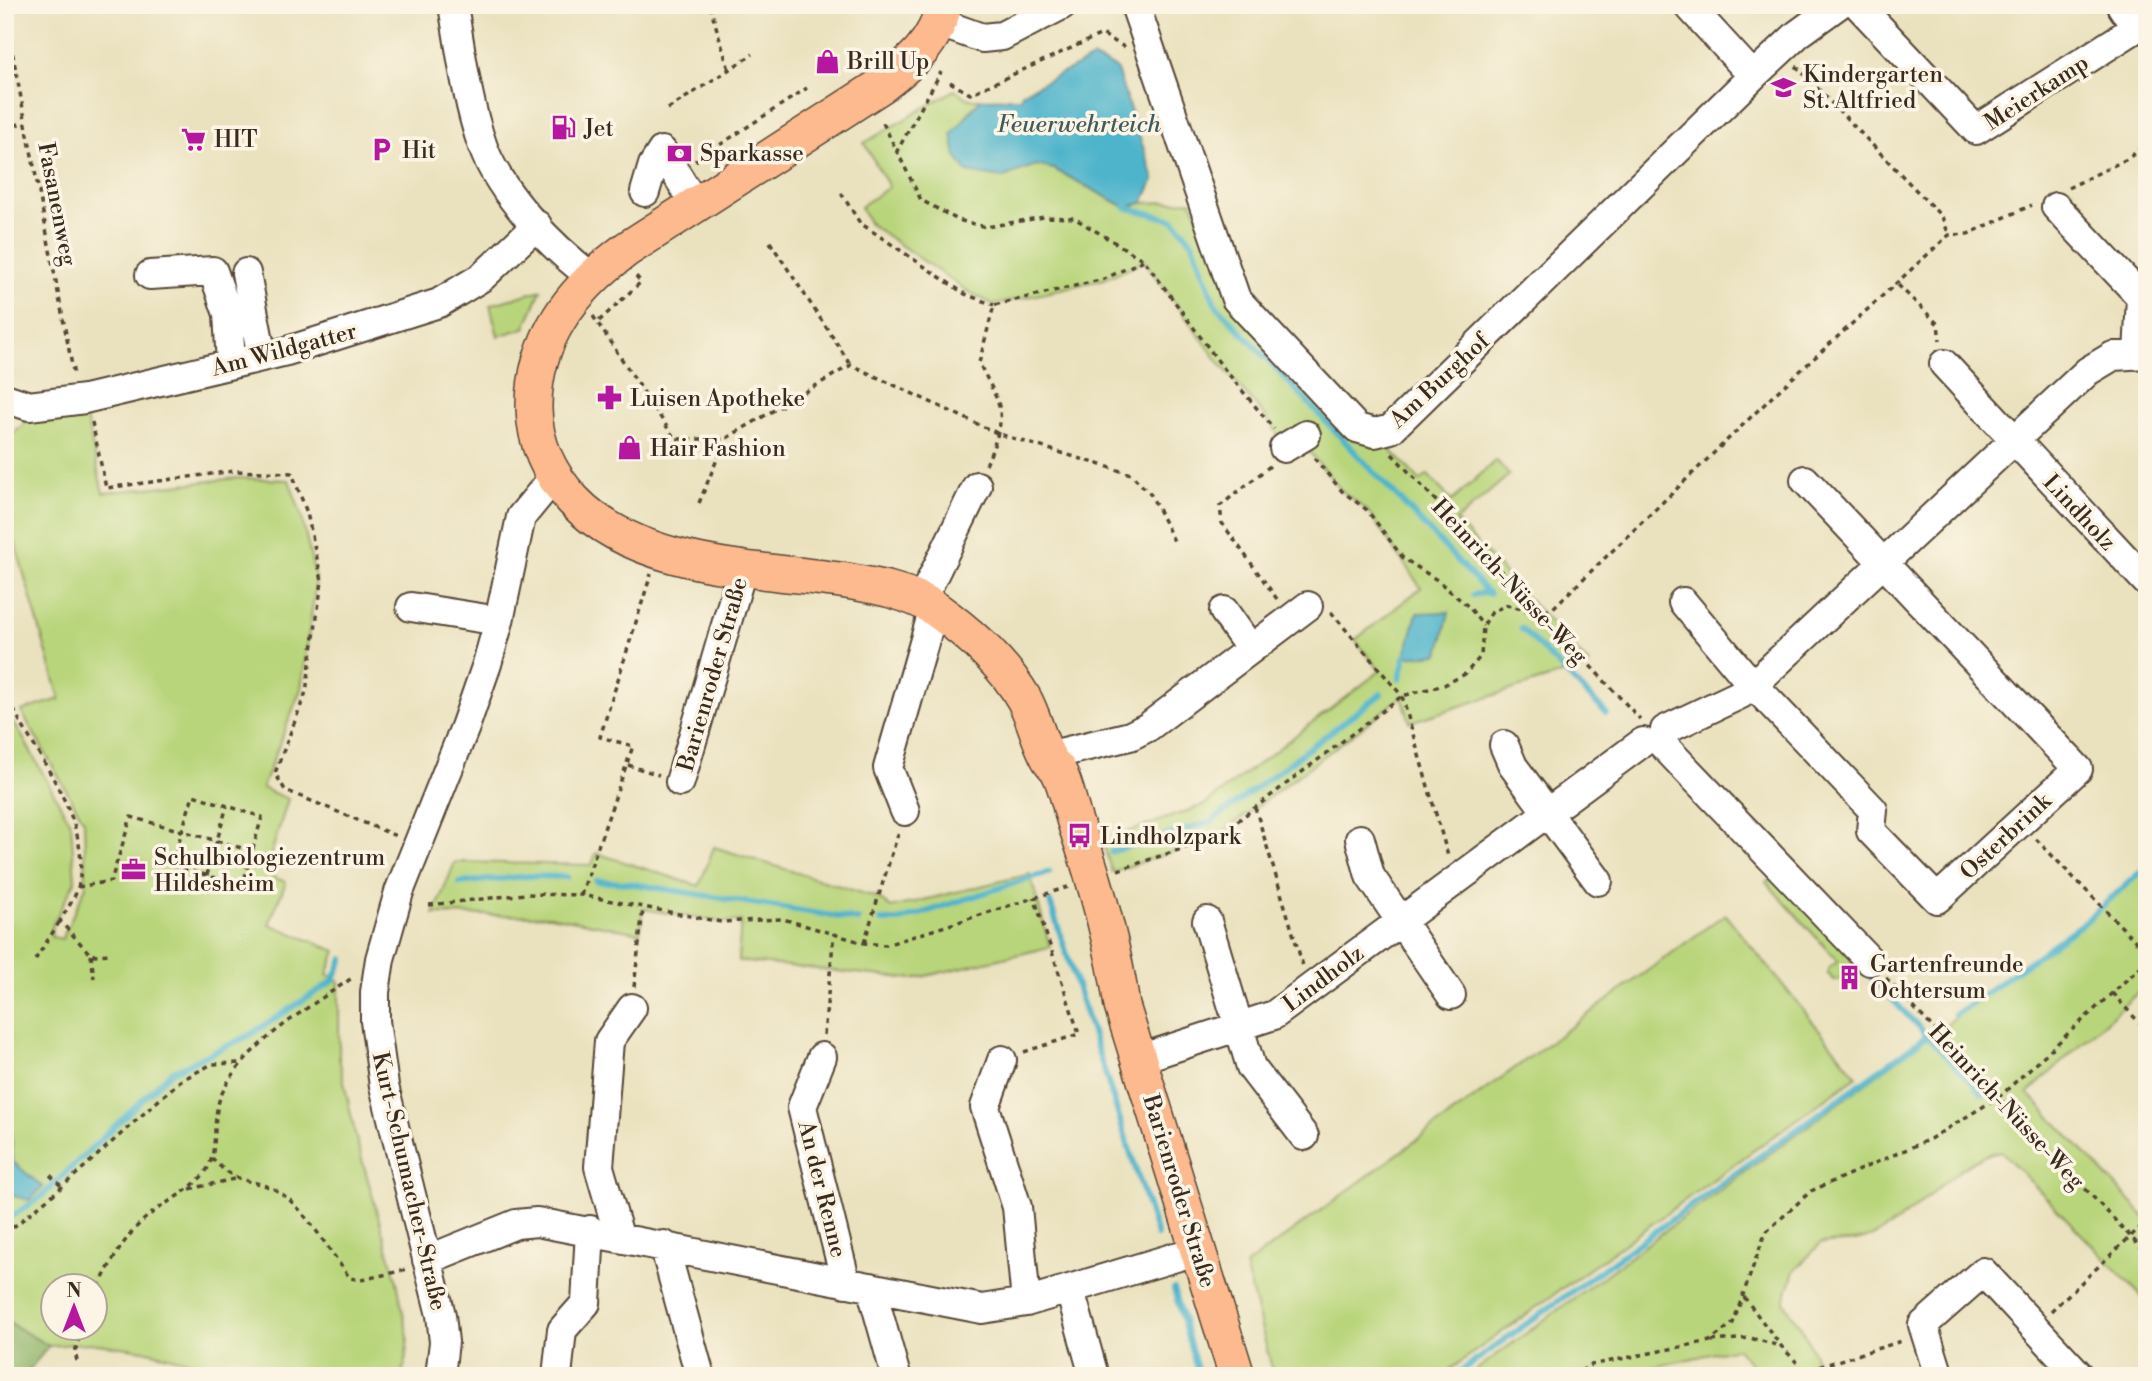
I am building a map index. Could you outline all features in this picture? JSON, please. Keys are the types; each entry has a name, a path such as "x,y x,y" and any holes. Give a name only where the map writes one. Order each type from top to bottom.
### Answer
{"main road":[{"path":"554,477 535,432 536,380 552,328 567,304 592,277 627,249 882,85 915,60 949,20"},
{"name":"Barienroder Straße","path":"554,477 577,504 617,535 658,552 865,584 928,605 972,639 1004,671 1023,698 1047,756 1046,777 1062,845 1103,972 1122,1006 1237,1376"}],"street":[{"path":"453,5 483,148 513,197 565,255 592,277"},
{"path":"949,20 982,38 1002,36 1062,5"},
{"name":"Am Burghof","path":"1135,5 1237,299 1310,429 1357,428 1376,433 1391,429 1780,50 1838,5"},
{"path":"1688,5 1753,76"},
{"name":"Meierkamp","path":"1858,5 1976,130 2134,18"},
{"path":"645,192 653,165 662,151 695,204"},
{"name":"Lindholz","path":"1139,1059 1274,1015 1654,736 1741,694 1754,685 2088,371 2113,356 2142,354 2141,297 2050,201"},
{"name":"Am Wildgatter","path":"5,398 29,406 85,399 262,357 439,303 482,278 537,225"},
{"path":"150,275 213,271 228,314 231,364"},
{"path":"246,273 262,357"},
{"name":"Lindholz","path":"1944,364 2147,582"},
{"name":"Kurt-Schumacher-Straße","path":"440,1376 444,1342 441,1315 384,1086 375,1021 380,959 389,922 465,727 499,621 521,517 554,477"},
{"path":"1805,480 1884,565"},
{"path":"905,811 888,768 928,605 977,486"},
{"name":"Osterbrink","path":"1754,685 1873,810 1871,831 1937,899 2078,769 1884,565"},
{"name":"Barienroder Straße","path":"680,782 743,567"},
{"path":"1683,602 1754,685"},
{"path":"411,607 499,621"},
{"path":"1224,611 1250,648"},
{"path":"1047,756 1130,736 1148,727 1300,612"},
{"path":"1654,736 1870,961"},
{"path":"1504,745 1513,766 1598,881"},
{"path":"1360,839 1370,876 1402,919 1451,995"},
{"path":"1207,921 1251,1067 1304,1136"},
{"path":"620,1236 599,1167 609,1041 632,1008"},
{"name":"An der Renne","path":"821,1057 802,1107 859,1285 896,1376"},
{"path":"1002,1060 985,1107 1017,1207 1026,1302"},
{"name":"An der Renne","path":"427,1260 516,1224 537,1222 590,1230 982,1309 1026,1302 1199,1251"},
{"path":"557,1376 562,1330 586,1303 590,1230"},
{"path":"664,1245 700,1376"},
{"path":"1939,1376 1923,1325 1983,1272 2080,1376"},
{"path":"1070,1290 1094,1376"}],"path":[{"path":"710,6 729,69"},
{"name":"Fasanenweg","path":"5,14 75,379 85,399 106,488 234,471 292,473 307,513 322,582 306,692 275,773 285,790 417,845"},
{"path":"897,153 949,20"},
{"path":"950,82 970,94 1102,34 1130,51"},
{"path":"1780,50 1942,217 1949,235"},
{"path":"668,109 753,54"},
{"path":"676,174 807,88"},
{"path":"5,128 24,122"},
{"path":"883,123 921,200 958,220 986,227 1044,217 1074,218 1144,260 1221,365 1273,426 1310,429"},
{"path":"1112,872 1215,838 1402,696 1444,685 1465,674 1481,656 1482,626 1492,612 1506,605 1531,614 1541,614 1600,565 1776,393 1898,285 1949,235 1968,234 2050,201 2129,158 2147,142"},
{"path":"841,193 860,223 965,294 994,304 1104,279 1144,260"},
{"path":"770,242 851,365 999,434 1131,474 1151,495 1174,541"},
{"path":"641,282 599,321 675,439 725,439 851,365"},
{"path":"1898,285 1938,324 1944,364"},
{"path":"977,486 999,434 1002,408 979,363 994,304"},
{"path":"1310,429 1282,457 1220,506 1222,523 1300,612 1319,597 1402,696 1450,864"},
{"path":"1310,429 1342,491 1358,500 1403,558 1437,580 1470,608 1482,626"},
{"name":"Heinrich-Nüsse-Weg","path":"1376,433 1654,736"},
{"path":"699,503 725,439"},
{"path":"581,895 633,746 600,737 652,571"},
{"path":"5,691 16,716 76,822 78,887 60,922 35,960"},
{"path":"628,765 680,782"},
{"path":"194,795 228,806 262,817 243,886 172,864 194,795"},
{"path":"207,875 228,806"},
{"path":"1255,807 1305,971"},
{"path":"864,943 905,811"},
{"path":"78,887 111,881 131,817 252,852"},
{"path":"2020,822 2147,953"},
{"path":"429,905 526,894 581,895 721,922 783,919 864,943 886,946 1063,889"},
{"path":"1002,1060 1079,1034 1034,897"},
{"path":"632,1008 643,909"},
{"path":"60,922 92,955 94,978"},
{"path":"821,1057 834,933"},
{"path":"92,955 111,954"},
{"name":"Heinrich-Nüsse-Weg","path":"1870,961 2147,1254"},
{"path":"1710,1341 1733,1323 1766,1233 1811,1191 1930,1139 2000,1097 2147,961"},
{"path":"108,1272 128,1237 145,1218 188,1190 205,1173 212,1158 213,1122 220,1100 240,1063 344,983"},
{"path":"2112,993 2147,1031"},
{"path":"5,1234 62,1187 180,1081 212,1063 240,1063"},
{"path":"212,1158 224,1172 236,1179 267,1186 288,1198 350,1278 361,1280 399,1272 427,1260"},
{"path":"50,1175 62,1187"},
{"path":"188,1190 236,1179"},
{"path":"2035,1327 2147,1221"},
{"path":"1744,1297 1805,1373 1926,1334"},
{"path":"1572,1376 1591,1365 1710,1341 1750,1338 1781,1346"},
{"path":"77,1361 75,1352 78,1342"}],"green space":[{"path":"955,90 969,99 981,99 966,116 1001,178 1036,165 1054,169 1125,207 1143,203 1191,201 1237,299 1375,433 1420,481 1428,475 1452,501 1496,460 1509,475 1456,521 1590,665 1410,722 1402,697 1215,838 1112,872 1102,841 1204,805 1380,671 1355,640 1421,588 1367,510 1342,491 1300,441 1284,448 1273,426 1221,365 1144,261 1104,279 994,305 967,291 870,224 860,207 889,187 864,143"},
{"path":"541,290 525,328 498,336 490,305"},
{"path":"85,413 103,493 237,478 289,480 301,514 316,581 301,689 262,788 288,799 265,874 286,882 269,924 336,951 327,975 339,980 339,1058 356,1138 397,1282 408,1337 405,1365 400,1376 248,1376 144,1350 89,1343 49,1346 42,1342 108,1342 108,1272 38,1272 38,1340 5,1320 5,723 12,722 17,727 71,824 75,881 53,924 51,937 62,939 86,886 84,821 21,711 60,699 5,508 5,442 32,416"},
{"path":"714,847 878,898 891,908 1030,874 1050,947 913,979 738,961 741,921 721,922 643,909 640,933 550,916 434,914 455,862 592,865 596,853 699,886"},
{"path":"2147,866 2147,984 2028,1093 2147,1219 2147,1302 2001,1151 1984,1156 1967,1166 1882,1231 1864,1239 1820,1244 1794,1271 1784,1302 1805,1334 1823,1376 1762,1376 1736,1348 1616,1376 1468,1376 2086,921"},
{"path":"1778,872 1858,964 1840,979 1834,980 1828,974 1828,969 1838,961 1766,882"},
{"path":"1725,914 1857,1076 1441,1376 1274,1376 1245,1266"},
{"path":"5,1321 49,1346 24,1376 5,1376"}],"water":[{"name":"Feuerwehrteich","path":"1093,58 1116,68 1154,179 1143,203 1125,207 1054,169 1036,165 1001,178 967,172 956,156 952,134 981,99 1021,98 1022,93"},
{"path":"1449,612 1439,654 1405,657 1417,613"},
{"path":"5,1094 8,1099 13,1162 43,1187 29,1200 5,1194"}],"waterway":[{"path":"1125,207 1174,220 1193,243 1215,304 1489,594"},
{"path":"1473,595 1488,592"},
{"path":"1521,628 1606,713"},
{"path":"1400,679 1405,657"},
{"path":"1111,852 1211,822 1381,694"},
{"path":"1955,1015 2086,921 2147,866"},
{"path":"881,921 898,921 1049,872"},
{"path":"459,883 528,876 567,877"},
{"path":"596,881 627,883 858,920"},
{"path":"1050,902 1157,1235"},
{"path":"5,1221 42,1196 171,1072 248,1036 333,981 343,959"},
{"path":"1870,976 1983,1094"},
{"path":"1454,1376 1927,1036"},
{"path":"1174,1289 1199,1376"}],"place":[{"name":"Brill Up","path":"827,61"},
{"name":"Kindergarten St. Altfried","path":"1783,87"},
{"name":"Jet","path":"564,128"},
{"name":"HIT","path":"194,139"},
{"name":"Hit","path":"382,150"},
{"name":"Sparkasse","path":"680,153"},
{"name":"Luisen Apotheke","path":"610,398"},
{"name":"Hair Fashion","path":"630,448"},
{"name":"Lindholzpark","path":"1080,836"},
{"name":"Schulbiologiezentrum Hildesheim","path":"134,870"},
{"name":"Gartenfreunde Ochtersum","path":"1850,977"}]}
